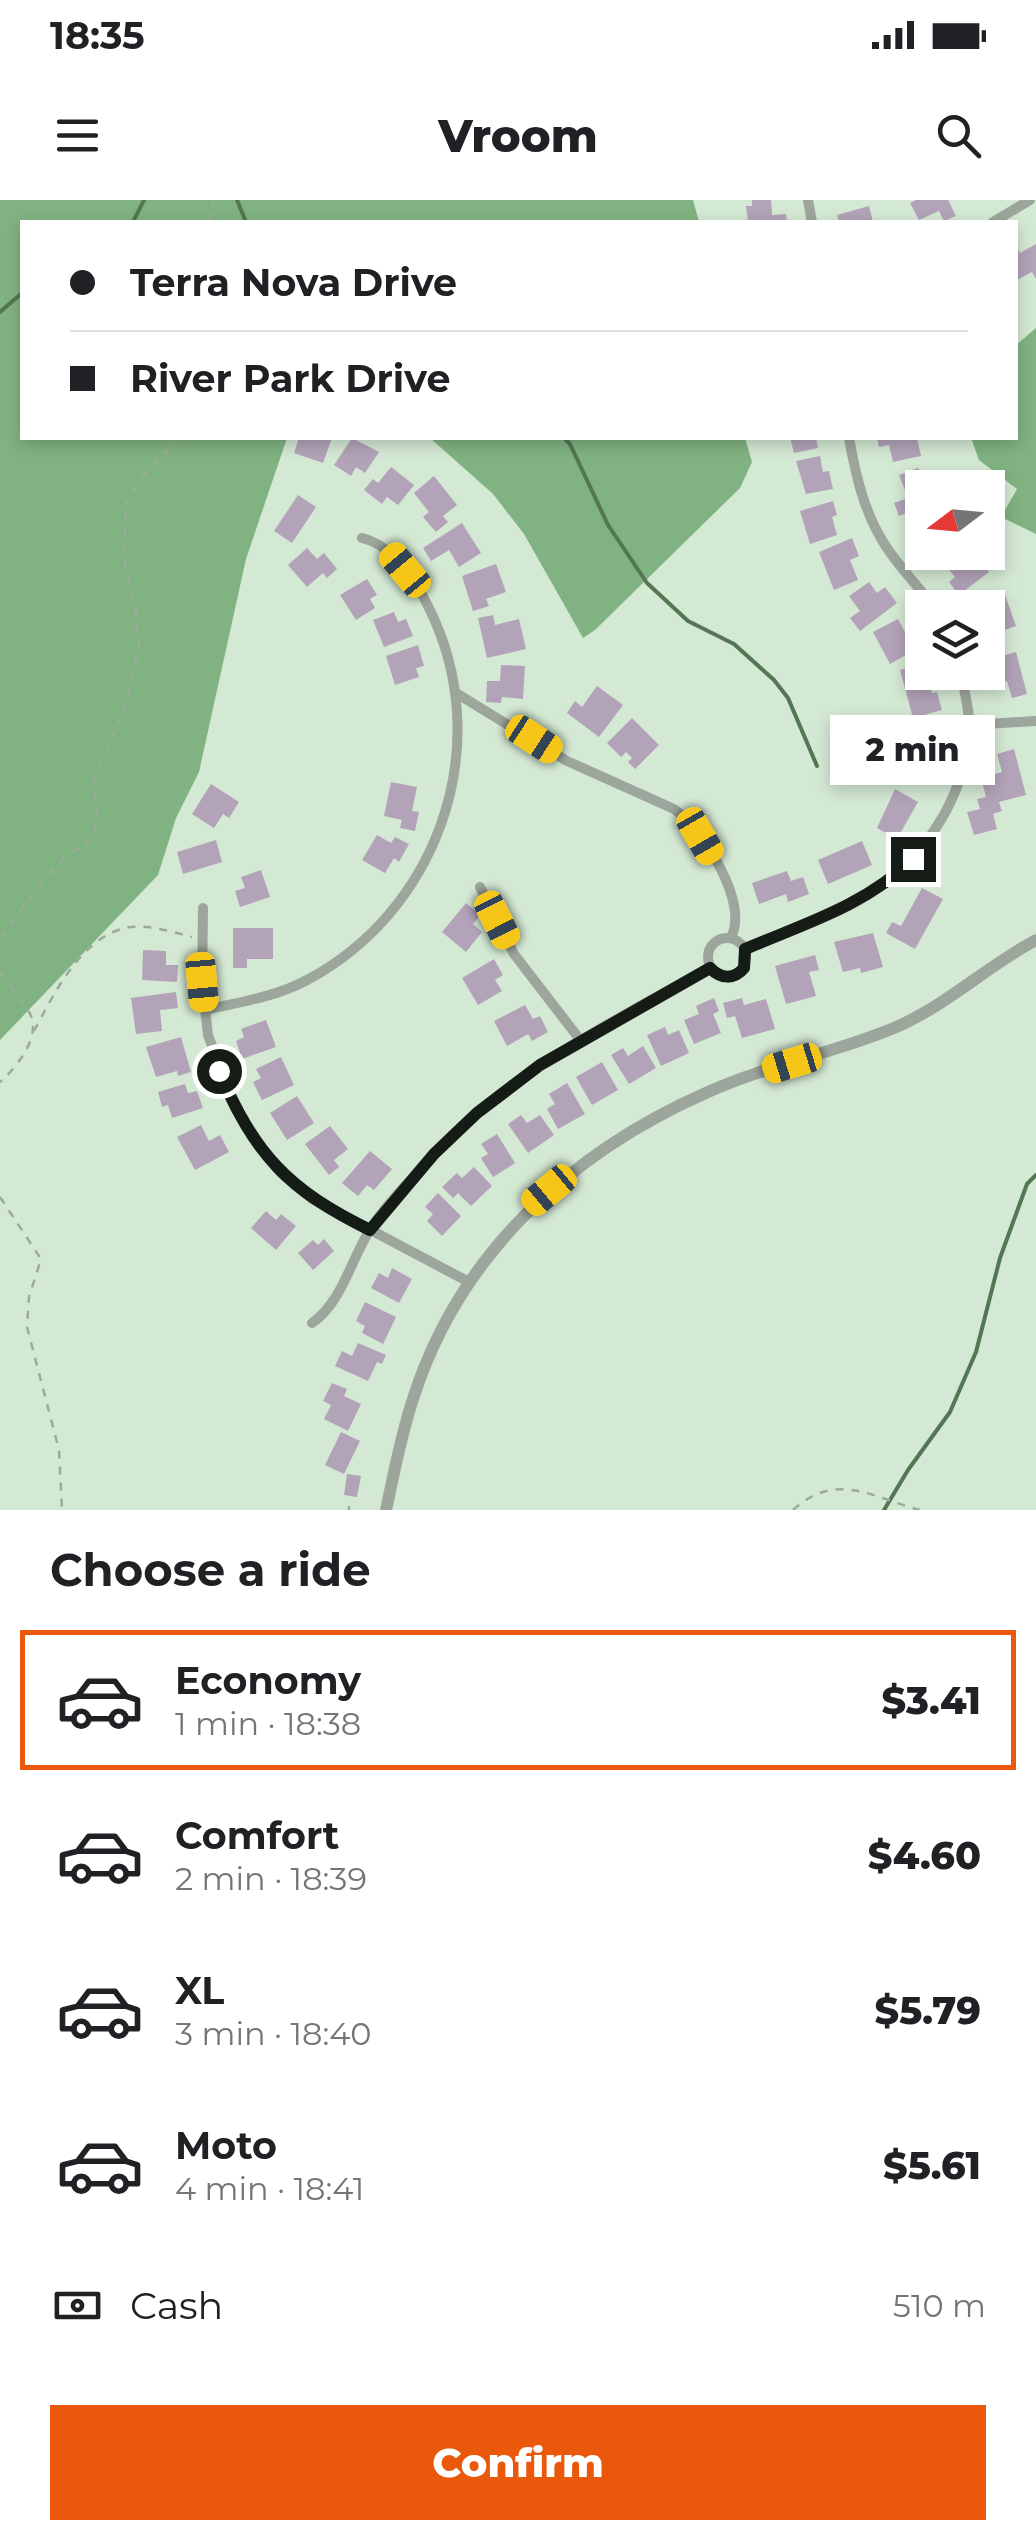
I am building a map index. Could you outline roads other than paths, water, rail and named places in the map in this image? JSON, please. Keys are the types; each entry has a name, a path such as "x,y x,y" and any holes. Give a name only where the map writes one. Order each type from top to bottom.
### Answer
{"street":[{"path":"996,220 1030,200"},
{"path":"849,440 862,496 873,524 920,590"},
{"path":"205,1010 277,993 348,955 387,918 426,862 443,822 455,777 458,737 456,694 443,639 418,589 392,554 362,538"},
{"path":"745,949 856,902 895,877 913,859 935,830 955,790 969,725 963,690"},
{"path":"456,694 567,761 688,819 730,890 737,920 731,937 712,945 708,956 710,968 722,976 734,976 744,968 745,949"},
{"path":"969,725 1036,722"},
{"path":"480,886 514,954 581,1040"},
{"path":"203,908 205,1010 219,1071 235,1108 260,1148 282,1174 312,1199 469,1282"},
{"path":"731,937 745,949"},
{"path":"386,1510 413,1398 439,1334 469,1282 530,1207 576,1170 667,1112 730,1083 899,1026 1036,940"},
{"path":"312,1323 332,1304 370,1230 465,1123 540,1065 710,968"}],"waterway":[{"path":"134,220 144,200"},
{"path":"237,200 245,220"},
{"path":"0,312 20,295"},
{"path":"566,440 608,525 647,583 688,621 734,644 774,680 788,698 817,766"},
{"path":"884,1510 950,1412 976,1352 1000,1258 1027,1184 1036,1175"}]}
